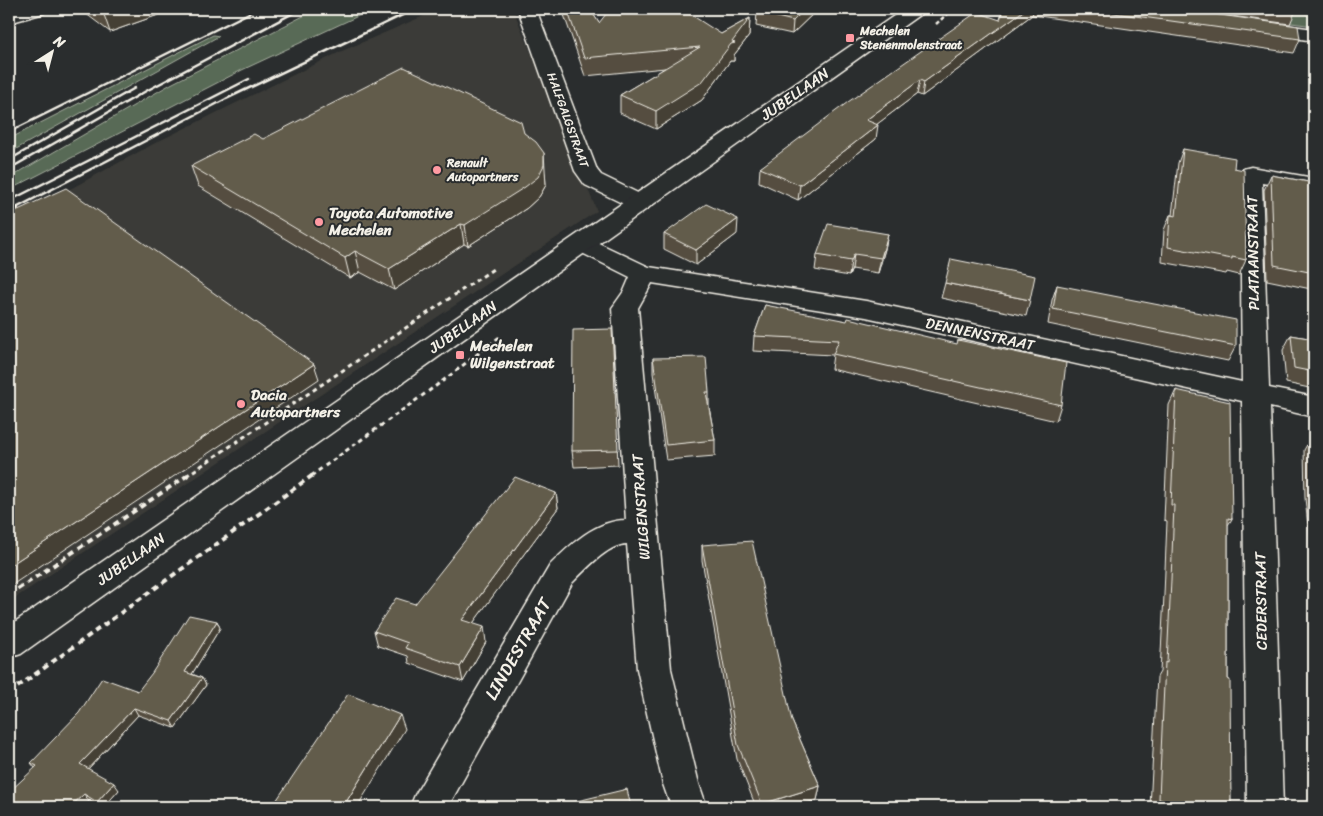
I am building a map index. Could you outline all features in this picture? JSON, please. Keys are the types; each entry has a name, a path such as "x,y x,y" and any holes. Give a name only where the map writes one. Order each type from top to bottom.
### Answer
{"street":[{"path":"9,18 38,9"},
{"name":"HALFGALGSTRAAT","path":"527,9 586,172 593,180 640,203"},
{"name":"JUBELLAAN","path":"9,644 916,9"},
{"path":"1269,9 1270,30"},
{"path":"1242,25 1314,36"},
{"name":"PLATAANSTRAAT","path":"1256,395 1251,174 1314,185"},
{"path":"582,244 643,274"},
{"name":"DENNENSTRAAT","path":"643,274 866,309 1314,407"},
{"name":"WILGENSTRAAT","path":"643,274 636,291 625,308 647,600 654,669 681,784 689,807"},
{"name":"CEDERSTRAAT","path":"1256,395 1265,807"},
{"name":"LINDESTRAAT","path":"428,807 561,574 583,552 616,532 643,532"}],"path":[{"path":"9,595 500,265"},
{"path":"9,693 444,380 506,331"}],"shaded area":[{"path":"440,9 513,9 597,211 9,602 9,222 157,142 342,51"}],"green space":[{"path":"317,9 373,9 242,70 9,190 9,178 171,84"},
{"path":"1277,9 1314,9 1314,26 1277,21"},
{"path":"213,35 219,36 9,153 9,139"}],"building":[{"path":"567,9 590,9 599,23 610,9 682,9 721,34 750,18 732,42 735,43 731,44 702,82 656,111 620,95 700,47 584,58"},
{"path":"760,9 805,9 793,21 757,12"},
{"path":"1003,9 1026,9 924,82 920,80 866,120 878,125 800,185 760,168 848,102 977,12 1000,20"},
{"path":"1085,9 1178,9 1298,26 1300,39"},
{"path":"404,67 521,122 524,133 536,142 544,153 544,165 538,177 525,187 465,225 461,224 389,269 355,251 345,258 191,166 254,134 263,139"},
{"path":"1183,149 1235,158 1234,168 1244,170 1246,260 1168,247 1170,215 1176,216"},
{"path":"1271,175 1314,183 1314,273 1274,265"},
{"path":"66,188 314,364 9,566 9,214"},
{"path":"706,204 738,219 696,250 664,234"},
{"path":"828,224 888,234 881,258 854,254 851,261 817,255"},
{"path":"951,259 1035,276 1030,300 945,283"},
{"path":"1057,285 1236,320 1236,346 1053,309"},
{"path":"765,305 847,321 848,318 957,344 958,340 1066,363 1061,405 833,354 839,340 754,336"},
{"path":"612,329 618,450 572,451 573,330"},
{"path":"1291,335 1314,339 1314,372 1294,368"},
{"path":"706,357 709,392 706,392 715,440 666,445 653,358"},
{"path":"1176,390 1230,402 1232,519 1228,518 1228,679 1230,680 1231,807 1163,807 1164,801 1159,799 1165,662 1167,663 1171,580 1174,505 1171,505"},
{"path":"1313,434 1314,435 1314,480"},
{"path":"515,477 556,493 462,620 484,627 460,667 405,648 408,643 374,631 396,598 415,604"},
{"path":"752,541 792,721 820,786 762,804 738,745 702,545"},
{"path":"189,615 217,621 185,672 202,678 171,721 134,708 80,764 114,783 97,802 84,794 70,807 9,807 9,792 37,766 31,763 79,713 102,678 138,691 152,673"},
{"path":"348,694 400,715 343,807 272,807"},
{"path":"627,789 631,807 565,807 565,804"}],"railway":[{"path":"9,132 257,9"},
{"path":"9,169 146,91 301,9"},
{"path":"14,209 226,99 415,9"},
{"path":"9,201 249,79"},
{"path":"9,160 135,88"},
{"path":"9,212 17,208"}],"place":[{"name":"Mechelen Stenenmolenstraat","path":"850,38"},
{"name":"Renault Autopartners","path":"437,170"},
{"name":"Toyota Automotive Mechelen","path":"319,222"},
{"name":"Mechelen Wilgenstraat","path":"460,355"},
{"name":"Dacia Autopartners","path":"241,404"}]}
